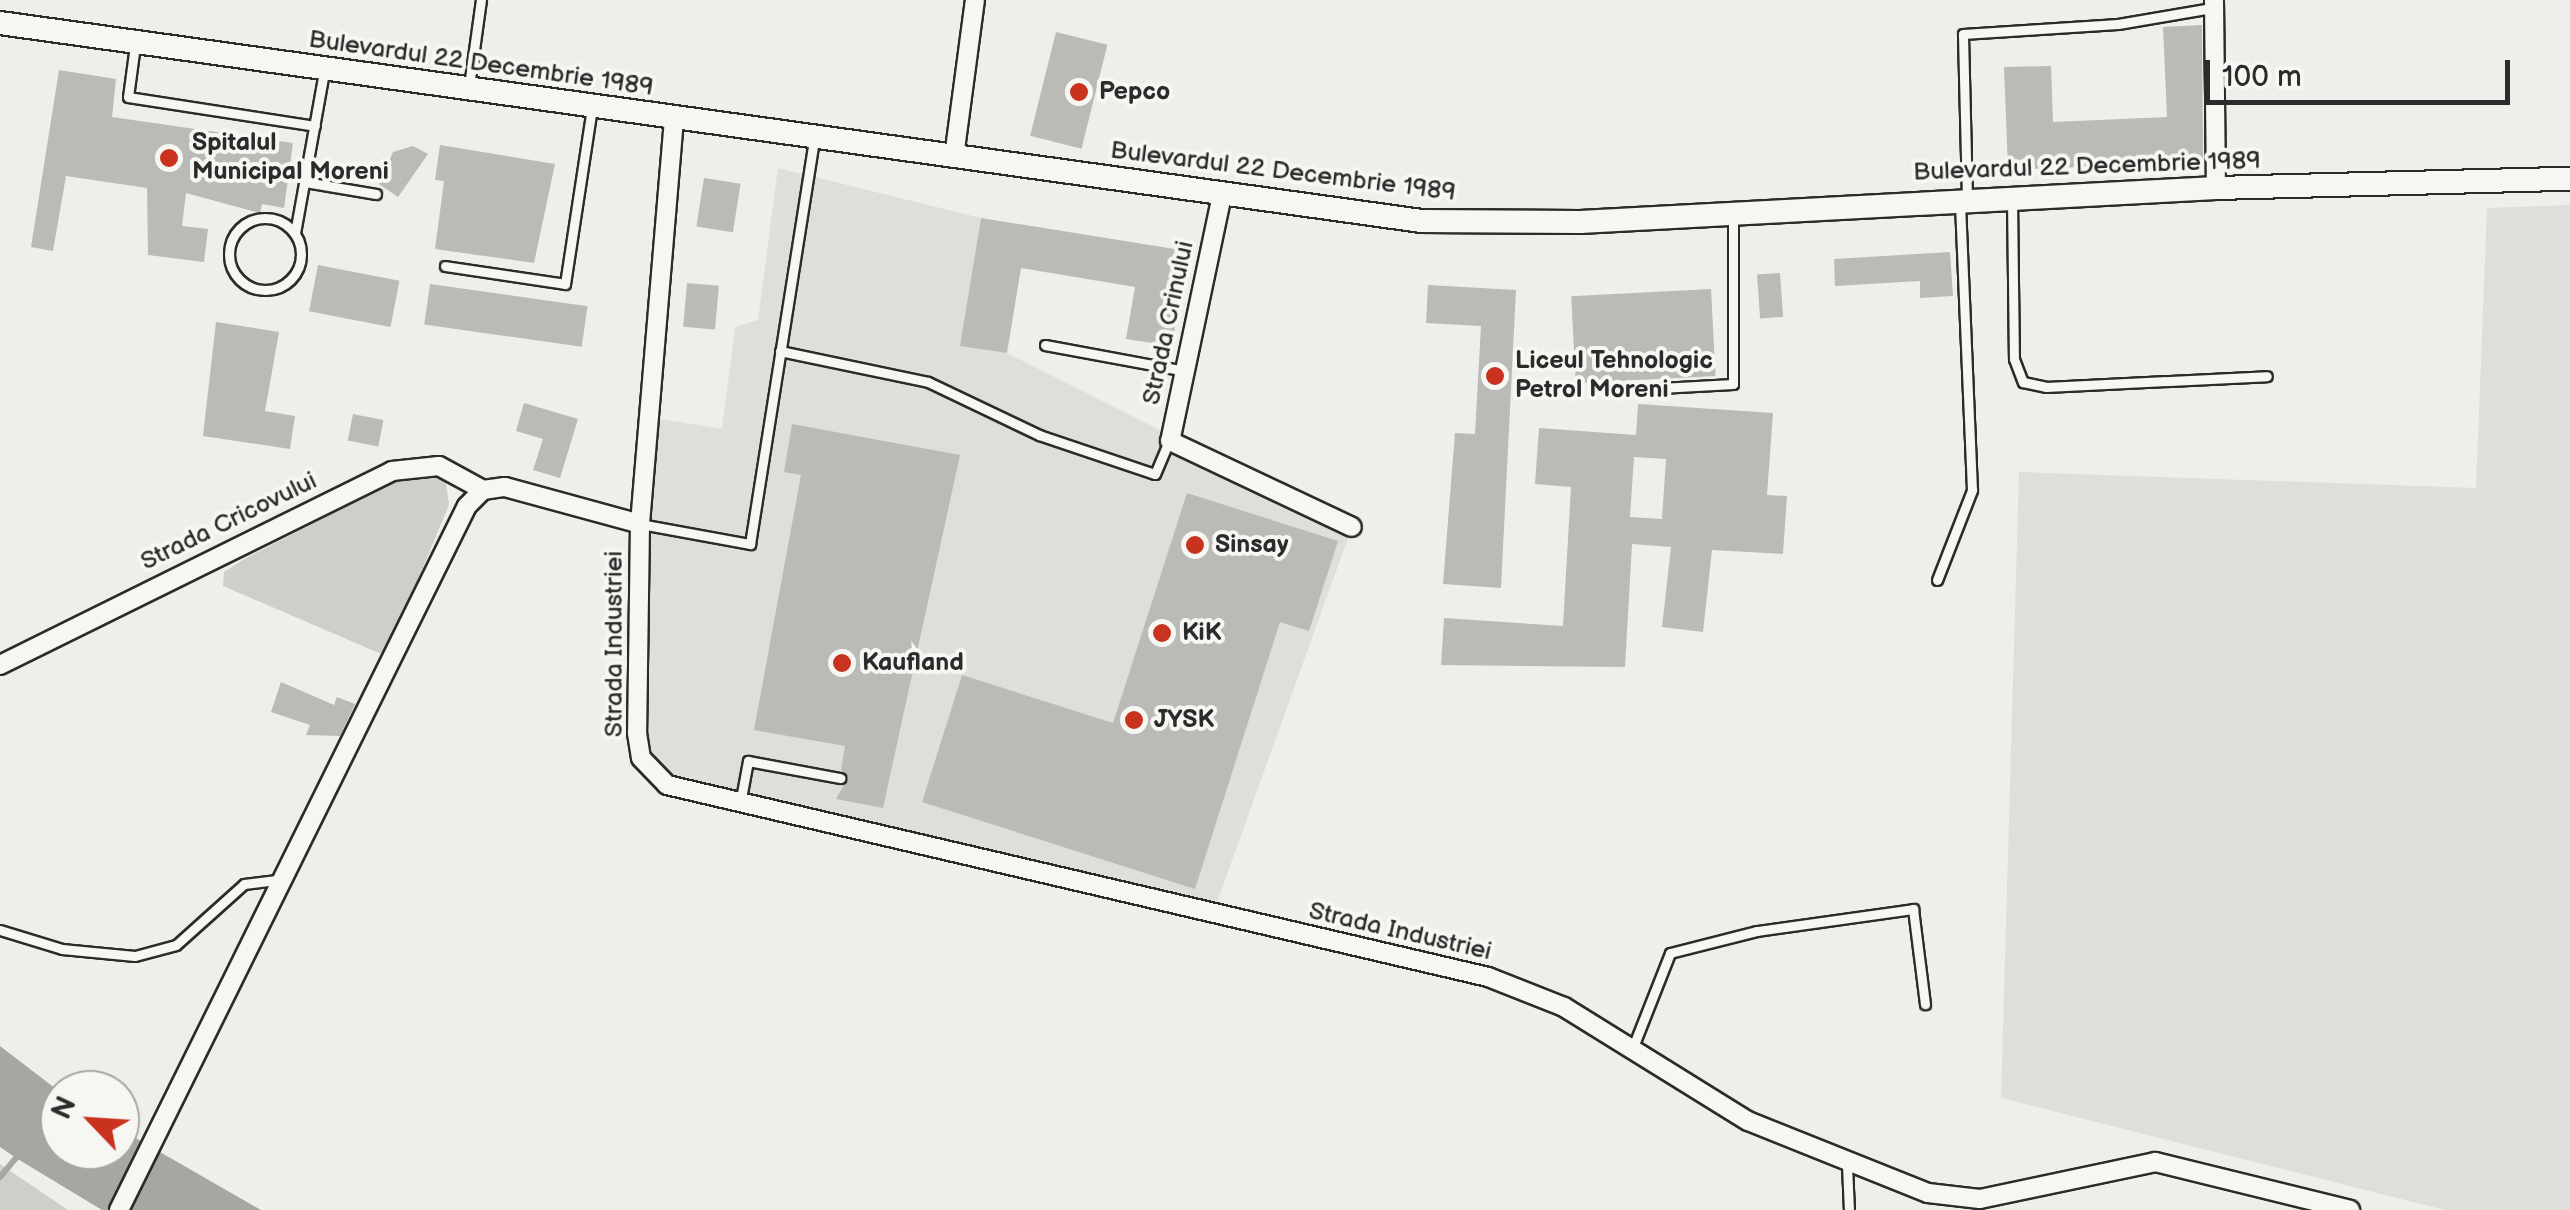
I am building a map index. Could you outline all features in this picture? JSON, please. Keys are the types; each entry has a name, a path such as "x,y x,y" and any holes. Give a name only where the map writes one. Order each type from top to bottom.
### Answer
{"main road":[{"name":"Bulevardul 22 Decembrie 1989","path":"0,24 1421,220 1733,212 2216,188 2570,179"}],"street":[{"path":"954,157 975,0"},
{"path":"2213,4 2216,188"},
{"name":"Strada Industriei","path":"674,119 640,524 641,758 667,786 740,807 1488,977 1564,1007 1632,1047 1690,1089 1848,1165 1928,1193 1980,1199 2155,1162 2350,1210"},
{"name":"Strada Crinului","path":"1222,195 1170,440 1352,527"},
{"name":"Strada Cricovului","path":"0,665 392,471 439,466 484,490"},
{"name":"Strada Industriei","path":"484,490 505,486 640,524"},
{"path":"119,1210 452,533 484,490"}],"lane":[{"path":"468,90 481,0"},
{"path":"1937,580 1972,490 1964,34 2118,24 2213,4"},
{"path":"136,43 128,97 315,126"},
{"path":"295,233 277,219 244,224 231,242 235,274 255,289 280,287 301,257 295,233 324,70"},
{"path":"445,266 565,284 592,108"},
{"path":"640,524 750,544 814,138"},
{"path":"305,182 376,194"},
{"path":"2012,197 2014,358 2024,382 2046,387 2267,376"},
{"path":"1660,388 1732,384 1733,212"},
{"path":"1046,345 1184,371"},
{"path":"780,352 928,382 1039,435 1155,474 1170,440"},
{"path":"740,807 748,760 840,778"},
{"path":"0,930 62,949 135,956 176,945 244,884 280,880"},
{"path":"1632,1047 1670,953 1757,931 1913,909 1925,1004"},
{"path":"1848,1165 1849,1210"}],"shaded area":[{"path":"778,168 981,218 961,346 1007,353 1352,527 1212,916 667,785 637,732 649,417 722,429 735,327 758,320"},
{"path":"2570,205 2570,1210 2445,1210 2001,1098 2019,472 2476,488 2487,208"},
{"path":"429,475 446,482 449,505 386,656 223,586 224,572 246,558 398,480"},
{"path":"0,1046 40,1077 40,1170 140,1170 140,1140 261,1210 102,1210 0,1147"},
{"path":"0,1164 68,1210 0,1210"}],"building":[{"path":"2202,25 2203,162 2008,170 2004,67 2051,66 2053,122 2167,117 2163,27"},
{"name":"Pepco","path":"1056,32 1107,45 1082,149 1030,136"},
{"name":"Spitalul Municipal Moreni","path":"59,70 116,79 112,117 293,143 284,208 262,204 260,213 186,193 182,226 208,229 204,262 148,255 147,188 66,176 53,251 31,247"},
{"path":"440,145 555,164 534,263 435,249 444,181 435,180"},
{"path":"413,146 428,154 398,197 379,184 393,152"},
{"path":"704,178 741,184 733,232 696,226"},
{"path":"981,218 1187,251 1172,346 1126,339 1135,287 1021,268 1007,353 960,346"},
{"path":"1950,252 1953,296 1920,298 1920,281 1835,286 1834,259"},
{"path":"318,265 399,281 391,327 309,311"},
{"path":"1780,273 1783,317 1760,318 1757,275"},
{"path":"687,283 719,286 715,330 683,327"},
{"path":"430,284 587,306 582,347 424,325"},
{"path":"1428,285 1516,290 1501,588 1443,584 1455,433 1475,434 1481,326 1426,323"},
{"path":"1711,289 1716,376 1576,383 1571,296"},
{"path":"216,322 279,332 265,411 295,416 290,449 203,436"},
{"path":"524,403 578,419 560,478 533,470 543,439 516,431"},
{"path":"1638,404 1773,413 1767,495 1787,496 1783,554 1712,550 1703,632 1662,627 1671,547 1632,544 1625,667 1441,665 1444,618 1563,626 1571,487 1535,484 1539,428 1636,435","holes":["1634,457 1666,459 1662,519 1630,517"]},
{"path":"353,414 383,420 378,446 348,441"},
{"name":"Kaufland","path":"792,424 960,455 883,808 836,799 848,778 841,770 845,746 754,730 801,475 784,472"},
{"path":"1187,493 1338,541 1309,631 1280,622 1195,889 922,802 962,675 1113,723"},
{"path":"281,682 334,705 337,697 355,704 340,736 306,735 310,725 271,712"}],"waterway":[{"path":"0,1177 16,1158"}],"place":[{"name":"Pepco","path":"1079,92"},
{"name":"Spitalul Municipal Moreni","path":"169,158"},
{"name":"Liceul Tehnologic Petrol Moreni","path":"1495,376"},
{"name":"Sinsay","path":"1195,545"},
{"name":"KiK","path":"1162,633"},
{"name":"Kaufland","path":"842,663"},
{"name":"JYSK","path":"1134,720"}]}
